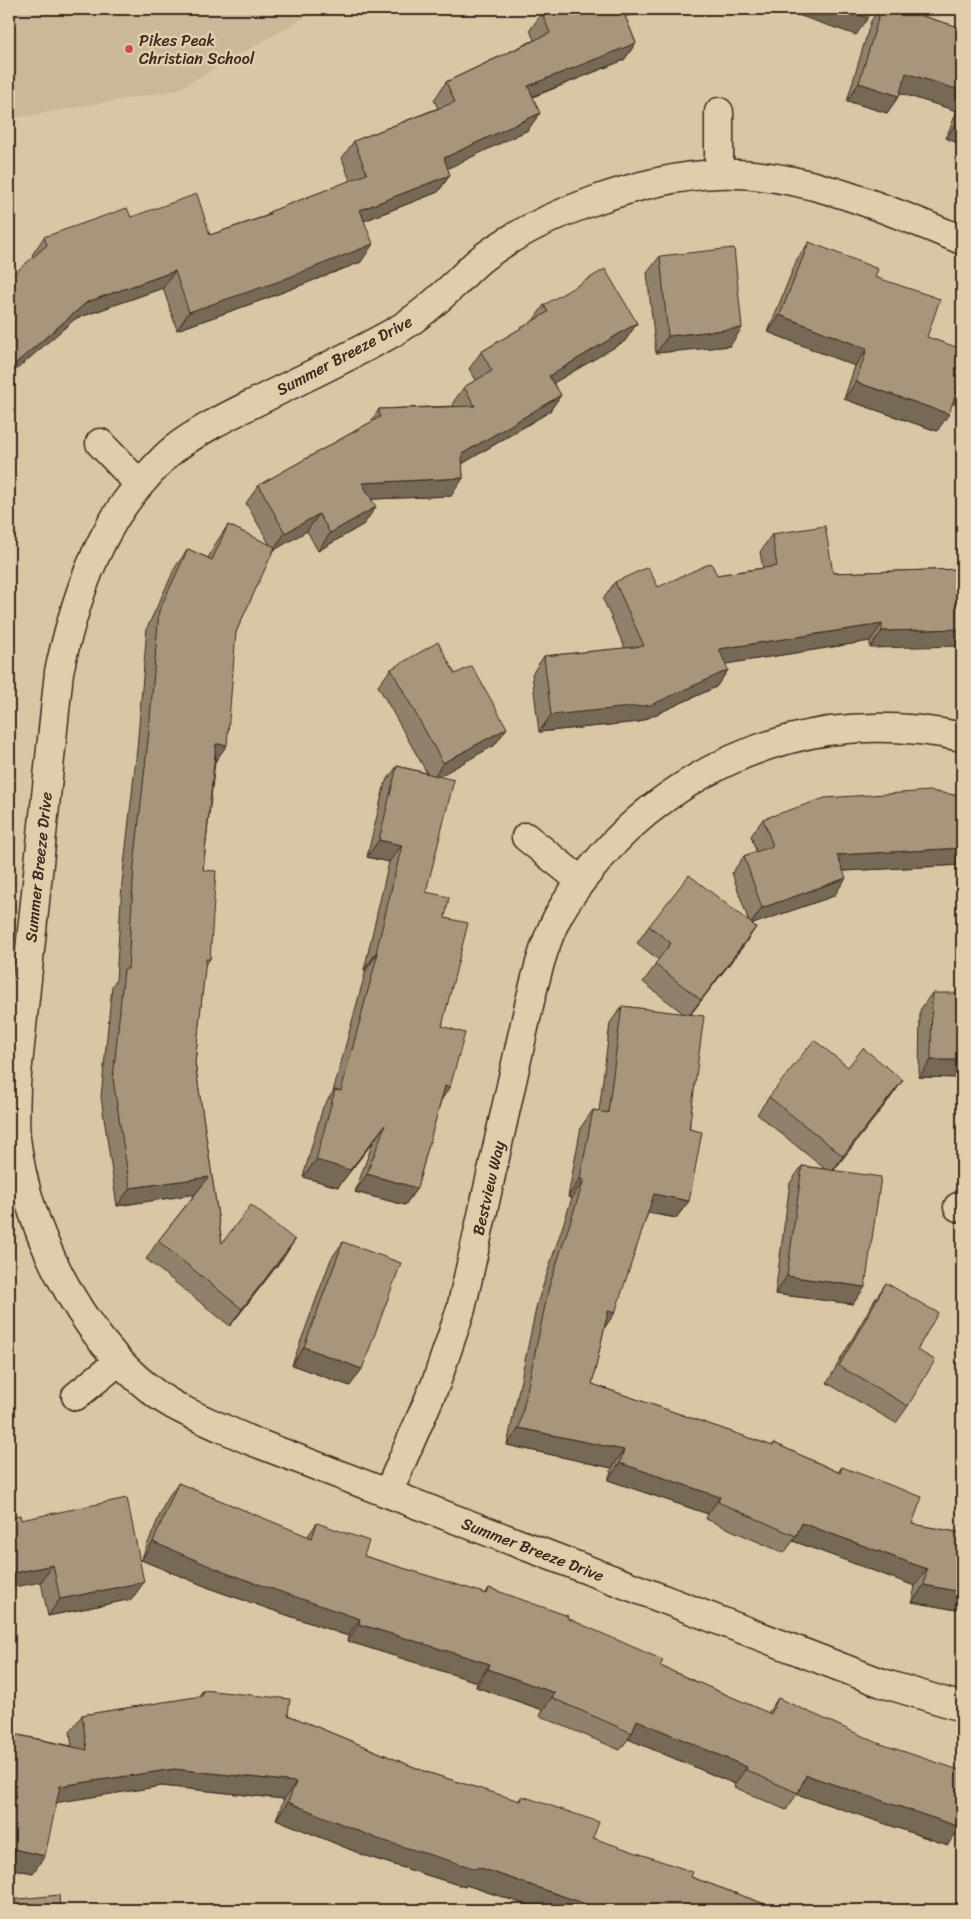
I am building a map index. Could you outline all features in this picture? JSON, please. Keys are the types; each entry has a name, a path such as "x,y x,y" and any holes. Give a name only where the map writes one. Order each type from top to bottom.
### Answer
{"street":[{"path":"719,112 719,174"},
{"name":"Summer Breeze Drive","path":"962,240 874,204 770,178 719,174 682,178 627,189 578,207 528,230 484,256 410,323 216,422 172,450 139,484 113,523 99,548 82,587 69,628 59,672 16,1084 16,1137 25,1186 42,1239 64,1287 119,1362 152,1391 184,1410 249,1440 882,1683 962,1707"},
{"path":"100,443 139,484"},
{"name":"Bestview Way","path":"388,1493 436,1382 460,1309 530,1001 542,958 557,918 581,881 613,842 651,808 692,780 737,758 790,739 844,729 904,729 962,738"},
{"path":"526,837 581,881"},
{"path":"76,1396 119,1362"}],"shaded area":[{"name":"Pikes Peak Christian School","path":"9,9 320,9 177,90 9,119"}],"building":[{"path":"552,9 622,9 636,43 528,86 540,113 444,158 450,175 360,210 373,244 277,282 189,312 175,271 87,302 10,368 9,373 9,278 47,245 44,237 127,208 131,217 197,194 210,235 270,215 269,212 367,174 354,141 455,102 446,82 550,33 542,13"},
{"path":"842,9 871,9 868,18"},
{"path":"881,9 899,9 962,28 962,91 906,73 899,96 859,83"},
{"path":"962,111 962,123 958,121"},
{"path":"809,242 878,269 875,277 940,299 927,337 962,349 962,385 959,384 949,414 856,382 867,349 780,315"},
{"path":"734,248 742,328 668,336 660,256"},
{"path":"605,269 637,323 549,376 561,395 462,454 463,478 362,483 376,507 330,533 319,514 285,533 259,485 380,417 379,409 475,406 464,387 492,371 481,352 548,312 544,305"},
{"path":"228,525 275,547 236,632 227,745 216,744 203,870 216,871 210,959 206,959 195,1063 222,1243 251,1205 295,1240 242,1309 158,1241 209,1177 130,1188 113,1079 124,969 128,969 134,866 149,731 159,611 188,549 212,560"},
{"path":"825,526 833,573 962,569 962,629 882,631 882,624 719,649 728,670 651,705 551,715 544,656 644,646 615,582 648,567 658,587 711,563 717,575 777,566 772,534"},
{"path":"438,642 455,674 472,666 507,728 443,763 391,669"},
{"path":"397,766 454,780 426,892 449,897 445,918 468,923 442,1026 465,1033 450,1087 445,1086 417,1188 367,1174 385,1125 350,1170 316,1160 335,1090 341,1091 378,953 376,953 402,845 379,840"},
{"path":"930,791 962,796 962,848 837,855 846,878 762,908 744,856 773,846 763,819 825,798"},
{"path":"689,875 756,927 701,1000 655,964 671,943 649,926"},
{"path":"932,993 962,993 962,1060 931,1060"},
{"path":"622,1006 704,1016 689,1129 702,1132 689,1201 654,1194 615,1313 608,1311 592,1384 773,1446 774,1443 840,1473 842,1467 922,1497 912,1524 962,1533 962,1592 924,1585 927,1569 802,1523 796,1536 718,1502 720,1497 620,1463 624,1450 519,1428 549,1287 584,1180 580,1179 593,1110 608,1113"},
{"path":"814,1040 848,1067 863,1048 903,1080 843,1156 769,1097"},
{"path":"802,1166 881,1177 865,1287 787,1276"},
{"path":"343,1242 401,1263 362,1369 304,1347"},
{"path":"886,1283 938,1313 917,1350 935,1360 908,1406 839,1366"},
{"path":"178,1483 312,1538 317,1523 369,1541 364,1556 487,1594 489,1588 568,1616 567,1618 663,1660 660,1666 771,1714 778,1698 878,1743 962,1771 962,1821 960,1827 806,1775 798,1793 746,1770 747,1767 637,1720 632,1733 552,1698 555,1693 488,1669 490,1664 359,1624 360,1619 229,1574 153,1542"},
{"path":"127,1498 144,1582 60,1599 53,1565 9,1574 9,1518 20,1515 21,1520"},
{"path":"203,1690 290,1699 288,1715 426,1772 520,1801 522,1796 599,1822 593,1838 693,1872 691,1877 781,1910 590,1910 592,1906 478,1867 477,1869 378,1839 288,1802 296,1782 174,1769 60,1786 45,1856 9,1848 9,1733 87,1750 82,1715 202,1696"},
{"path":"59,1895 60,1910 9,1910 9,1900"}],"place":[{"name":"Pikes Peak Christian School","path":"129,49"}]}
